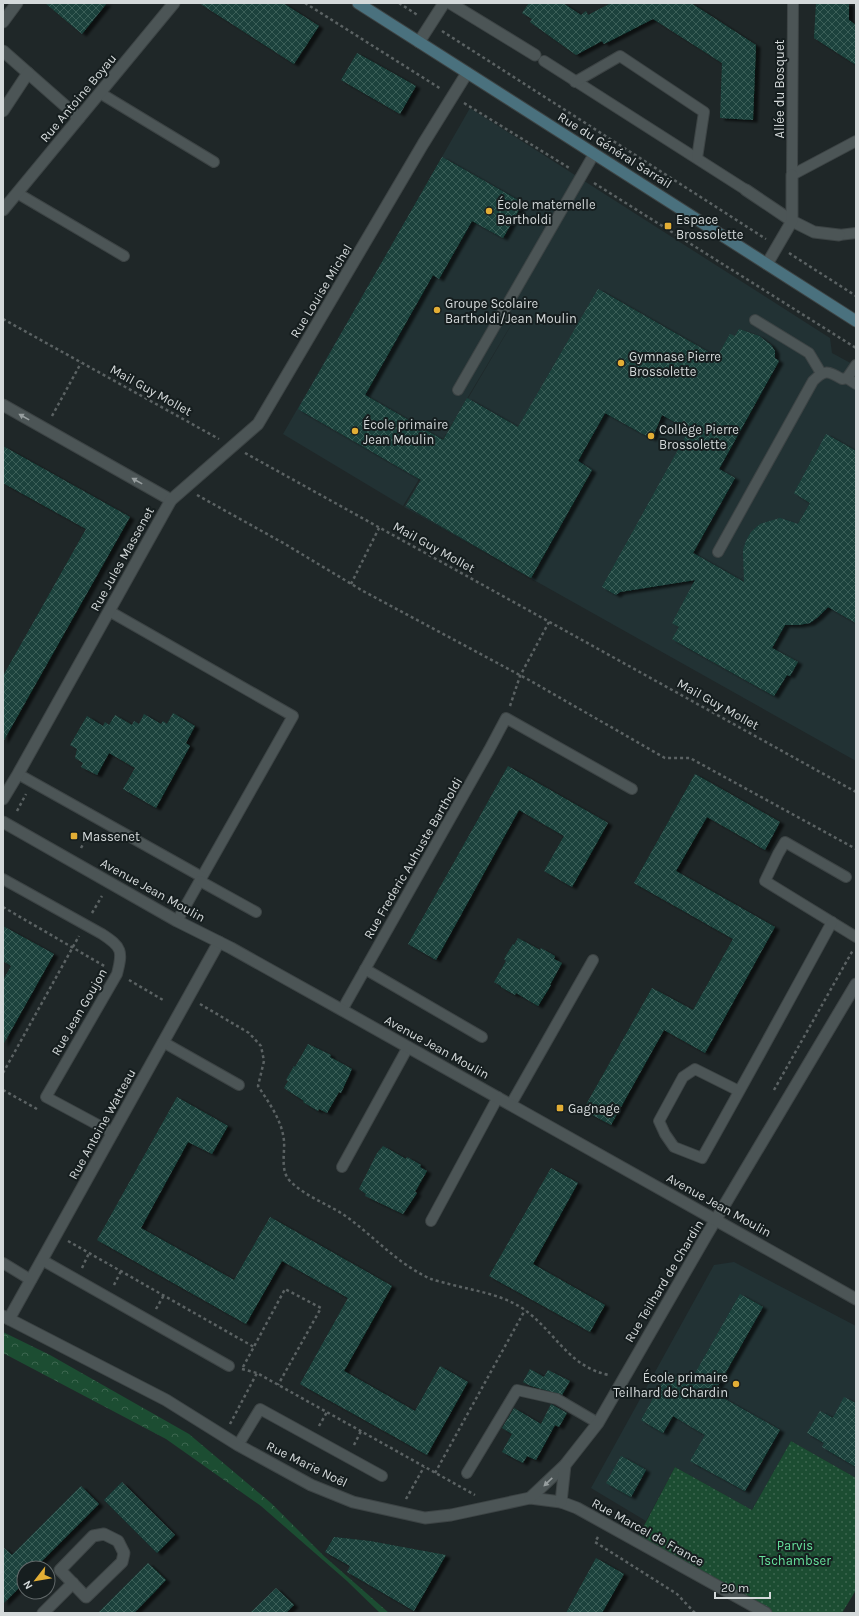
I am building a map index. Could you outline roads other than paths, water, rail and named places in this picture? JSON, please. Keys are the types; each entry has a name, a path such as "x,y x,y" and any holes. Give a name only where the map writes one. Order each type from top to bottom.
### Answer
{"main road":[{"name":"Rue du Général Sarrail","path":"358,3 856,321"}],"street":[{"path":"3,22 17,3"},
{"name":"Rue Antoine Boyau","path":"3,210 174,3"},
{"path":"419,42 444,3"},
{"path":"450,3 539,58"},
{"path":"3,51 79,118"},
{"path":"3,111 28,73"},
{"name":"Rue Louise Michel","path":"171,500 258,424 423,144 467,73"},
{"name":"Allée du Bosquet","path":"767,264 792,221 792,175"},
{"path":"746,190 792,221 814,232 839,235"},
{"name":"Rue Jules Massenet","path":"3,405 171,500 3,799"},
{"name":"Avenue Jean Moulin","path":"3,822 177,920 511,1104 856,1298"},
{"name":"Rue Antoine Watteau","path":"6,1318 31,1280 219,942"},
{"name":"Rue Teilhard de Chardin","path":"530,1498 566,1465 598,1423 856,984"},
{"name":"Rue Marie Noël","path":"6,1318 166,1400 238,1445 312,1485 353,1502 425,1518 451,1515 530,1498"},
{"name":"Rue Teilhard de Chardin","path":"561,1502 566,1465"},
{"name":"Rue Marcel de France","path":"530,1498 561,1502 577,1508 766,1613"},
{"path":"104,1534 118,1541 124,1553 122,1562 86,1597 73,1584 60,1570 93,1536 104,1534"},
{"path":"43,1613 73,1584"}],"lane":[{"name":"Allée du Bosquet","path":"792,175 793,3"},
{"path":"575,82 620,56 704,112 697,158"},
{"path":"539,58 746,190"},
{"path":"100,93 214,162"},
{"path":"792,175 856,141"},
{"path":"458,390 594,154"},
{"path":"18,193 124,256"},
{"path":"839,235 856,233"},
{"path":"755,320 809,354 821,374"},
{"path":"846,378 856,365"},
{"path":"718,552 813,381 821,374 830,372 842,379 846,378 856,384"},
{"path":"109,611 293,716 177,920"},
{"name":"Rue Frederic Auhuste Bartholdi","path":"342,1010 486,757 506,718 632,789"},
{"path":"18,774 97,818 256,912"},
{"path":"846,877 785,842 765,881 856,937"},
{"name":"Rue Jean Goujon","path":"3,879 116,943 121,956 117,974 46,1097 113,1133"},
{"path":"739,1091 695,1069 683,1077 659,1121 665,1134 674,1147 702,1158 739,1091 832,922"},
{"path":"511,1104 593,960"},
{"path":"365,969 482,1037"},
{"path":"163,1042 239,1085"},
{"path":"342,1166 408,1047"},
{"path":"431,1221 498,1097"},
{"path":"42,1260 229,1366"},
{"path":"3,1263 31,1280"},
{"path":"467,1473 517,1390 557,1400 598,1423"},
{"name":"Rue Marie Noël","path":"238,1445 260,1409 382,1476"}],"place":[{"name":"École maternelle Bartholdi","path":"489,211"},
{"name":"Espace Brossolette","path":"668,226"},
{"name":"Groupe Scolaire Bartholdi/Jean Moulin","path":"437,310"},
{"name":"Gymnase Pierre Brossolette","path":"621,363"},
{"name":"École primaire Jean Moulin","path":"355,431"},
{"name":"Collège Pierre Brossolette","path":"651,436"},
{"name":"Massenet","path":"74,836"},
{"name":"Gagnage","path":"560,1108"},
{"name":"École primaire Teilhard de Chardin","path":"736,1384"}],"park label":[{"name":"Parvis Tschambser","path":"795,1552"}]}
